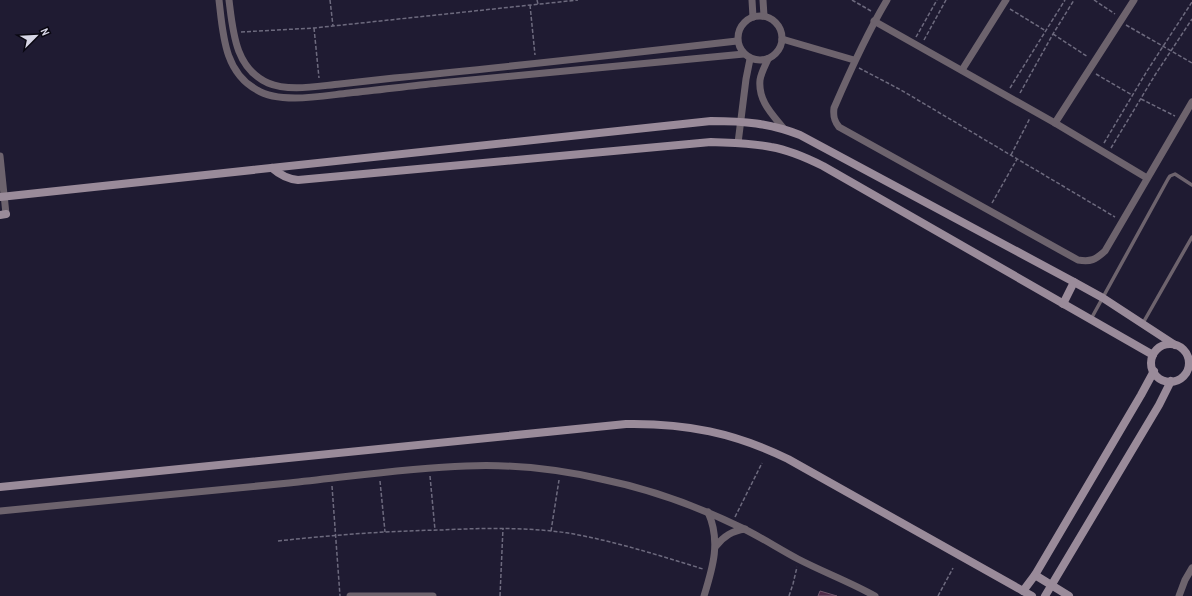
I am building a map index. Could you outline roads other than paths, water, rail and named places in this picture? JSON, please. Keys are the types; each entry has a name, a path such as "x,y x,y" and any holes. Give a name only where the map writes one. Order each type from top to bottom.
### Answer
{"street":[{"path":"219,0 224,43 230,61 237,73 246,84 258,91 271,96 284,98 314,97 440,83 747,56"},
{"path":"229,0 233,33 238,52 244,62 250,70 268,83 289,88 439,74 737,41"},
{"path":"752,0 753,17"},
{"path":"763,0 764,16"},
{"path":"887,0 853,62 834,108 833,115 839,127 1078,260 1088,261 1098,258 1105,251 1192,102"},
{"path":"1055,123 1134,0"},
{"path":"962,70 1005,2"},
{"path":"764,16 777,24 782,34 782,39 779,49 772,57 759,61 747,56 738,46 738,31 748,19 764,16"},
{"path":"876,18 921,47 1033,110 1148,178"},
{"path":"782,39 853,62"},
{"path":"738,144 747,56"},
{"path":"768,59 760,79 760,92 762,100 784,129"},
{"path":"560,61 561,72"},
{"path":"439,74 440,83"},
{"path":"2,196 711,121 741,121 765,124 800,135 1074,282 1143,323 1175,344 1184,350 1190,357 1188,375 1171,381 1161,379 1154,371 1152,366 1153,355 1160,347 1175,344"},
{"path":"272,168 289,179 298,180 704,143 754,144 772,147 804,157 823,166 1153,355"},
{"path":"0,156 3,215"},
{"path":"1063,304 1074,282"},
{"path":"1023,591 1035,576 1141,396 1154,371"},
{"path":"1045,596 1159,404 1171,381"},
{"path":"0,487 626,424 663,424 711,431 735,437 777,453 1032,596"},
{"path":"0,511 429,469 467,466 524,468 601,479 670,498 708,512 732,523 798,559 875,596"},
{"path":"704,596 716,546 714,528 708,512"},
{"path":"716,546 723,537 744,529"},
{"path":"1180,596 1185,580 1192,568"},
{"path":"1035,576 1069,596"},
{"path":"350,596 431,596"}],"lane":[{"path":"1091,320 1168,178 1175,174 1192,185"},
{"path":"1143,323 1192,238"}]}
